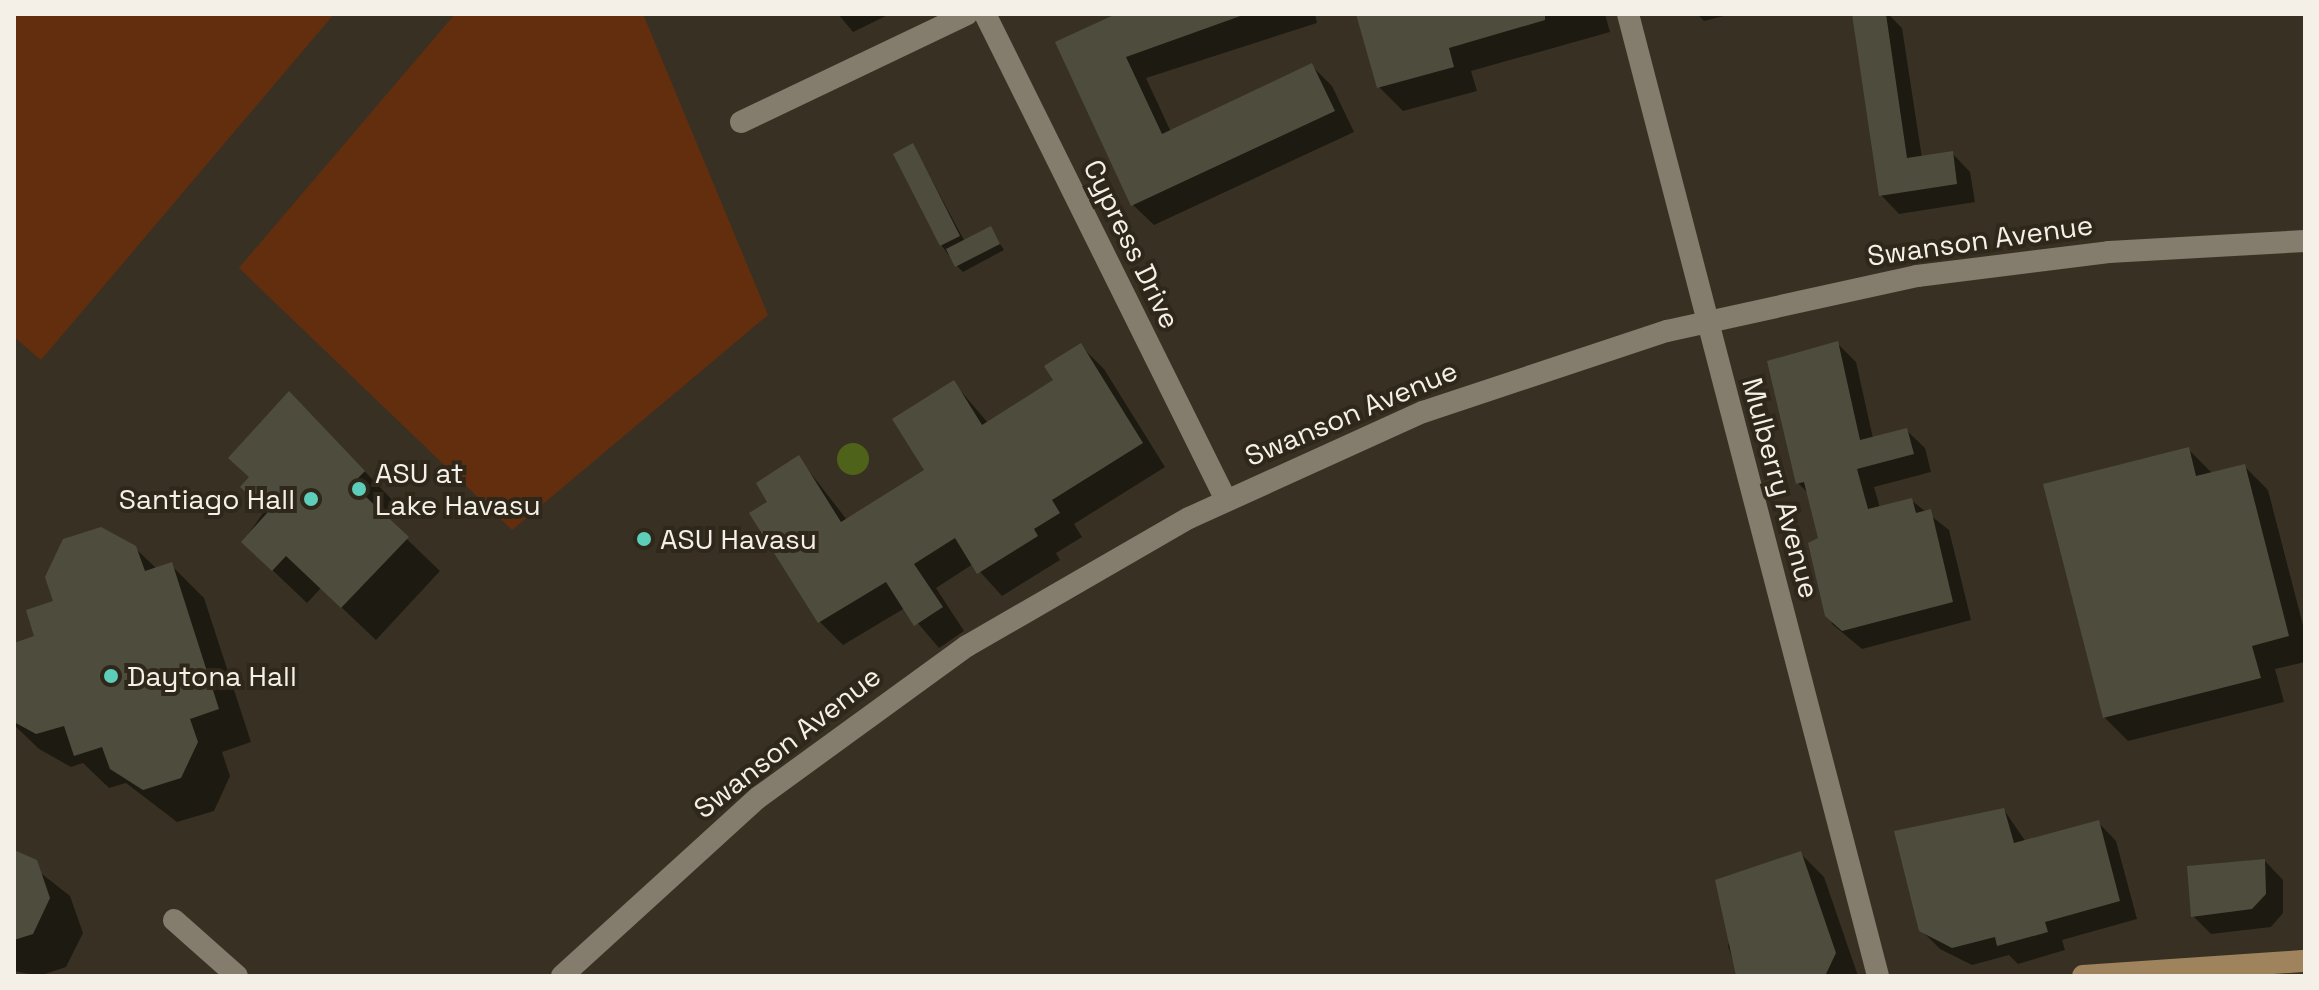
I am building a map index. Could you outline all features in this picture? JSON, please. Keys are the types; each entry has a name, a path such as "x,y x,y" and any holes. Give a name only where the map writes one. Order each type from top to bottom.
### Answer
{"main road":[{"path":"2083,976 2159,965 2305,961"}],"street":[{"path":"741,122 967,14"},
{"name":"Cypress Drive","path":"985,14 1226,500"},
{"name":"Mulberry Avenue","path":"1628,14 1878,976"},
{"name":"Swanson Avenue","path":"562,976 673,871 861,719 1076,579 1226,500 1423,412 1706,321 1917,276 2044,258 2305,241"},
{"path":"174,920 237,976"}],"shaded area":[{"path":"14,14 334,14 41,360 14,337"},
{"path":"455,14 643,14 768,315 512,530 239,268"},
{"path":"853,443 865,447 869,459 865,471 853,475 841,471 837,459 841,447"}],"building":[{"path":"1116,14 1246,14 1126,57 1162,134 1312,63 1335,111 1131,206 1055,42"},
{"path":"1356,14 1545,14 1545,20 1449,48 1454,67 1377,88"},
{"path":"1852,14 1886,14 1907,158 1953,151 1957,184 1879,196"},
{"path":"913,143 960,236 940,246 893,154"},
{"path":"991,226 1000,244 955,267 946,249"},
{"path":"1838,341 1860,440 1907,428 1914,454 1857,469 1868,509 1912,498 1916,513 1931,509 1953,602 1842,631 1825,616 1808,543 1818,538 1804,482 1796,484 1767,361"},
{"path":"1081,343 1143,443 1052,500 1060,513 1034,529 1038,536 977,574 955,538 914,564 943,607 914,626 886,582 818,623 749,513 767,502 756,483 799,455 841,522 924,470 892,419 954,380 982,425 1053,380 1044,366"},
{"name":"Santiago Hall","path":"289,391 365,471 352,484 409,537 341,608 286,556 272,571 241,542 268,512 240,487 249,477 228,458"},
{"path":"2189,447 2196,476 2245,464 2289,636 2252,646 2261,678 2103,718 2043,484"},
{"name":"Daytona Hall","path":"101,527 136,546 145,571 172,562 219,709 190,719 198,742 181,778 143,790 110,769 102,747 74,756 64,726 36,734 14,722 14,643 34,636 26,610 53,601 45,577 63,539"},
{"path":"2004,808 2014,843 2099,820 2120,901 2045,922 2048,932 1997,946 1995,937 1952,948 1919,931 1894,831"},
{"path":"14,850 37,860 50,898 33,934 14,940"},
{"path":"1801,851 1836,953 1825,976 1736,976 1715,880"},
{"path":"2265,859 2266,894 2252,909 2191,917 2187,866"}],"place":[{"name":"ASU at Lake Havasu","path":"359,489"},
{"name":"Santiago Hall","path":"311,499"},
{"name":"ASU Havasu","path":"644,539"},
{"name":"Daytona Hall","path":"111,676"}]}
